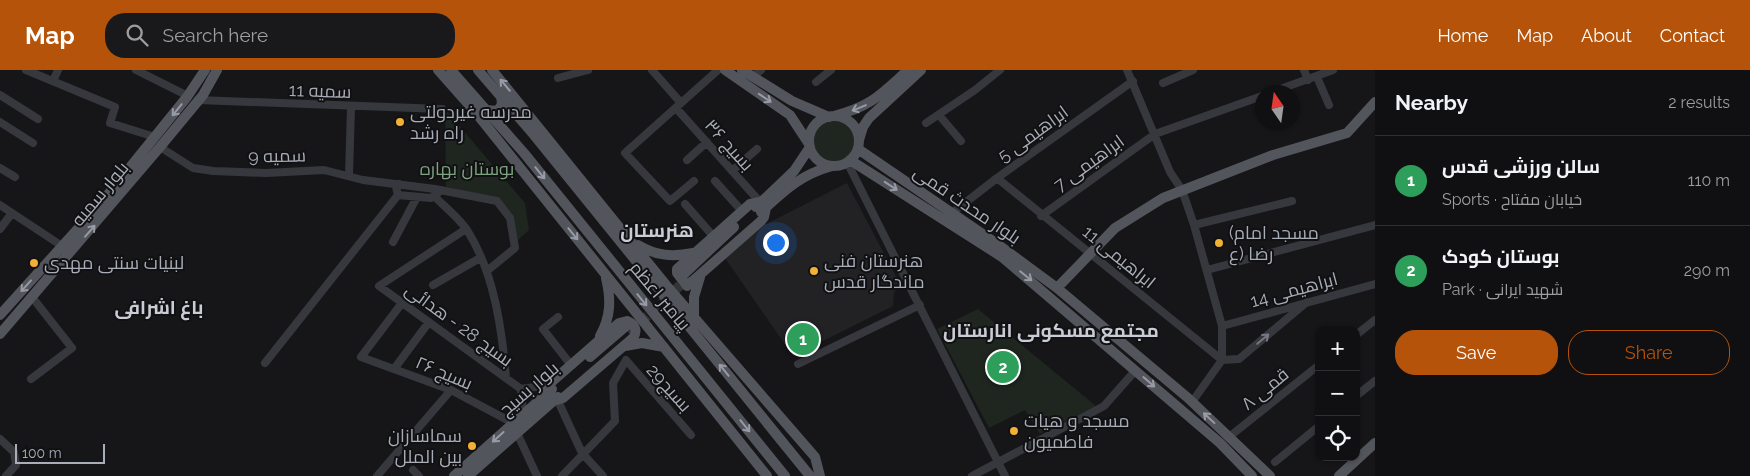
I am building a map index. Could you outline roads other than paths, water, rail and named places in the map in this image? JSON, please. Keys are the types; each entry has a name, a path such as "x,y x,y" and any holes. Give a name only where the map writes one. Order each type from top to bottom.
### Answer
{"main road":[{"name":"بلوار سمیه","path":"0,315 155,137 188,96 205,70"},
{"name":"بلوار سمیه","path":"0,334 160,147 198,100 217,70"},
{"path":"438,70 606,274 767,476"},
{"name":"پیامبر اعظم","path":"451,70 524,153 785,476"},
{"name":"پیامبر اعظم","path":"478,70 673,300 810,476"},
{"path":"492,70 631,241 673,300 694,318 815,457 820,476"},
{"path":"725,70 790,115 817,159 832,166"},
{"path":"742,70 792,101 831,117 848,120 858,133 858,145"},
{"path":"687,275 763,205 794,172 810,145 813,128 818,122 873,102 908,70"},
{"path":"763,205 764,217 688,286 676,273 680,265 750,204 763,205 798,179 812,172 848,161 858,145 863,127 869,118 921,70"},
{"path":"486,110 498,111 502,104 501,96"},
{"path":"1057,288 1115,228 1163,198 1273,155 1347,133 1375,102"},
{"path":"524,153 518,141 517,132 523,128 534,134"},
{"name":"بلوار محدث قمی","path":"858,145 1057,288 1192,402 1270,476"},
{"path":"848,161 867,171 1002,257 1220,444 1252,476"},
{"path":"631,241 648,251 666,256 694,253"},
{"path":"596,343 605,328 609,314 610,301 606,274"},
{"path":"694,318 694,297 701,275"},
{"path":"627,321 634,325 636,332 633,338 624,346 552,395 571,365 619,323 627,321"},
{"name":"بلوار بسیج","path":"454,476 515,428 627,330"},
{"path":"624,346 642,343 664,347"},
{"name":"بلوار بسیج","path":"468,476 515,428 523,415 552,395"},
{"path":"1339,476 1375,443"}],"street":[{"path":"26,70 115,107 110,123 155,137"},
{"path":"54,81 58,70"},
{"path":"136,70 188,96"},
{"path":"558,78 588,70"},
{"name":"بسیج ۳۶","path":"652,70 706,142 763,205"},
{"path":"694,181 670,201 626,153 718,70"},
{"path":"752,77 761,70"},
{"path":"816,82 831,70"},
{"path":"926,123 1000,70"},
{"path":"1127,70 1170,172 1182,190 1194,225 1222,326 1222,360 1192,402"},
{"path":"1163,83 1193,70"},
{"path":"1304,70 1308,80"},
{"path":"1293,85 1333,70"},
{"path":"1317,76 1328,105"},
{"name":"ابراهیمی 5","path":"952,213 997,178 1132,82"},
{"path":"0,95 38,119"},
{"name":"ابراهیمی 7","path":"1042,216 1155,134 1255,98"},
{"name":"سمیه 11","path":"198,100 442,109"},
{"path":"349,176 351,107"},
{"path":"939,115 961,141"},
{"path":"0,122 33,143"},
{"path":"687,160 706,142"},
{"name":"سمیه 9","path":"160,147 193,168 213,171 266,173 324,170 363,180 399,184 435,193"},
{"path":"732,171 757,149"},
{"path":"848,161 1005,476"},
{"path":"0,168 15,178"},
{"path":"857,182 867,171"},
{"name":"ابراهیمی 11","path":"997,178 1042,216 1091,252 1222,360"},
{"path":"715,181 742,211"},
{"path":"398,195 396,187 399,184"},
{"path":"398,195 417,197 435,193 497,201 510,218 515,248 487,271"},
{"path":"435,193 466,229 487,271 504,355 506,378"},
{"path":"265,363 398,195"},
{"path":"394,242 417,197"},
{"path":"1194,225 1292,201"},
{"path":"685,204 714,236"},
{"path":"0,206 62,246"},
{"path":"0,229 12,213"},
{"path":"1207,270 1375,226"},
{"name":"بسیج 28 - هدائی","path":"466,229 379,286 521,389"},
{"path":"432,286 480,258"},
{"name":"ابراهیمی 14","path":"1222,326 1375,284"},
{"path":"31,379 72,348 32,298"},
{"name":"بسیج ۲۶","path":"402,302 361,357 451,390 515,428"},
{"path":"1222,360 1239,359 1307,302"},
{"path":"798,364 920,305"},
{"path":"558,317 543,330 571,365"},
{"path":"1360,332 1375,320"},
{"path":"394,369 429,322"},
{"name":"بسیج29","path":"582,453 615,421 613,383 626,360 692,435"},
{"name":"قمی ۸","path":"1229,437 1315,368"},
{"path":"972,476 1104,406 1135,370"},
{"path":"1360,393 1375,381"},
{"path":"523,415 521,389 552,395 582,453 603,476"},
{"path":"377,476 451,390"},
{"path":"515,428 538,476"},
{"path":"1275,462 1315,429"},
{"path":"0,439 14,452 16,465 6,476"},
{"path":"562,476 582,453"}],"tunnel":[{"path":"629,333 689,277"}],"place":[{"name":"مدرسه غیردولتی راه رشد","path":"400,122"},
{"name":"(مسجد امام رضا (ع","path":"1219,243"},
{"name":"لبنیات سنتی مهدی","path":"34,263"},
{"name":"هنرستان فنی ماندگار قدس","path":"814,271"},
{"name":"سالن ورزشی قدس","path":"803,339"},
{"name":"بوستان کودک","path":"1003,367"},
{"name":"مسجد و هیات فاطمیون","path":"1014,431"},
{"name":"سماسازان بین الملل","path":"472,446"}],"district":[{"name":"هنرستان","path":"657,230"},
{"name":"باغ اشرافی","path":"159,307"},
{"name":"مجتمع مسکونی انارستان","path":"1051,330"}],"park label":[{"name":"بوستان بهاره","path":"467,169"}]}
